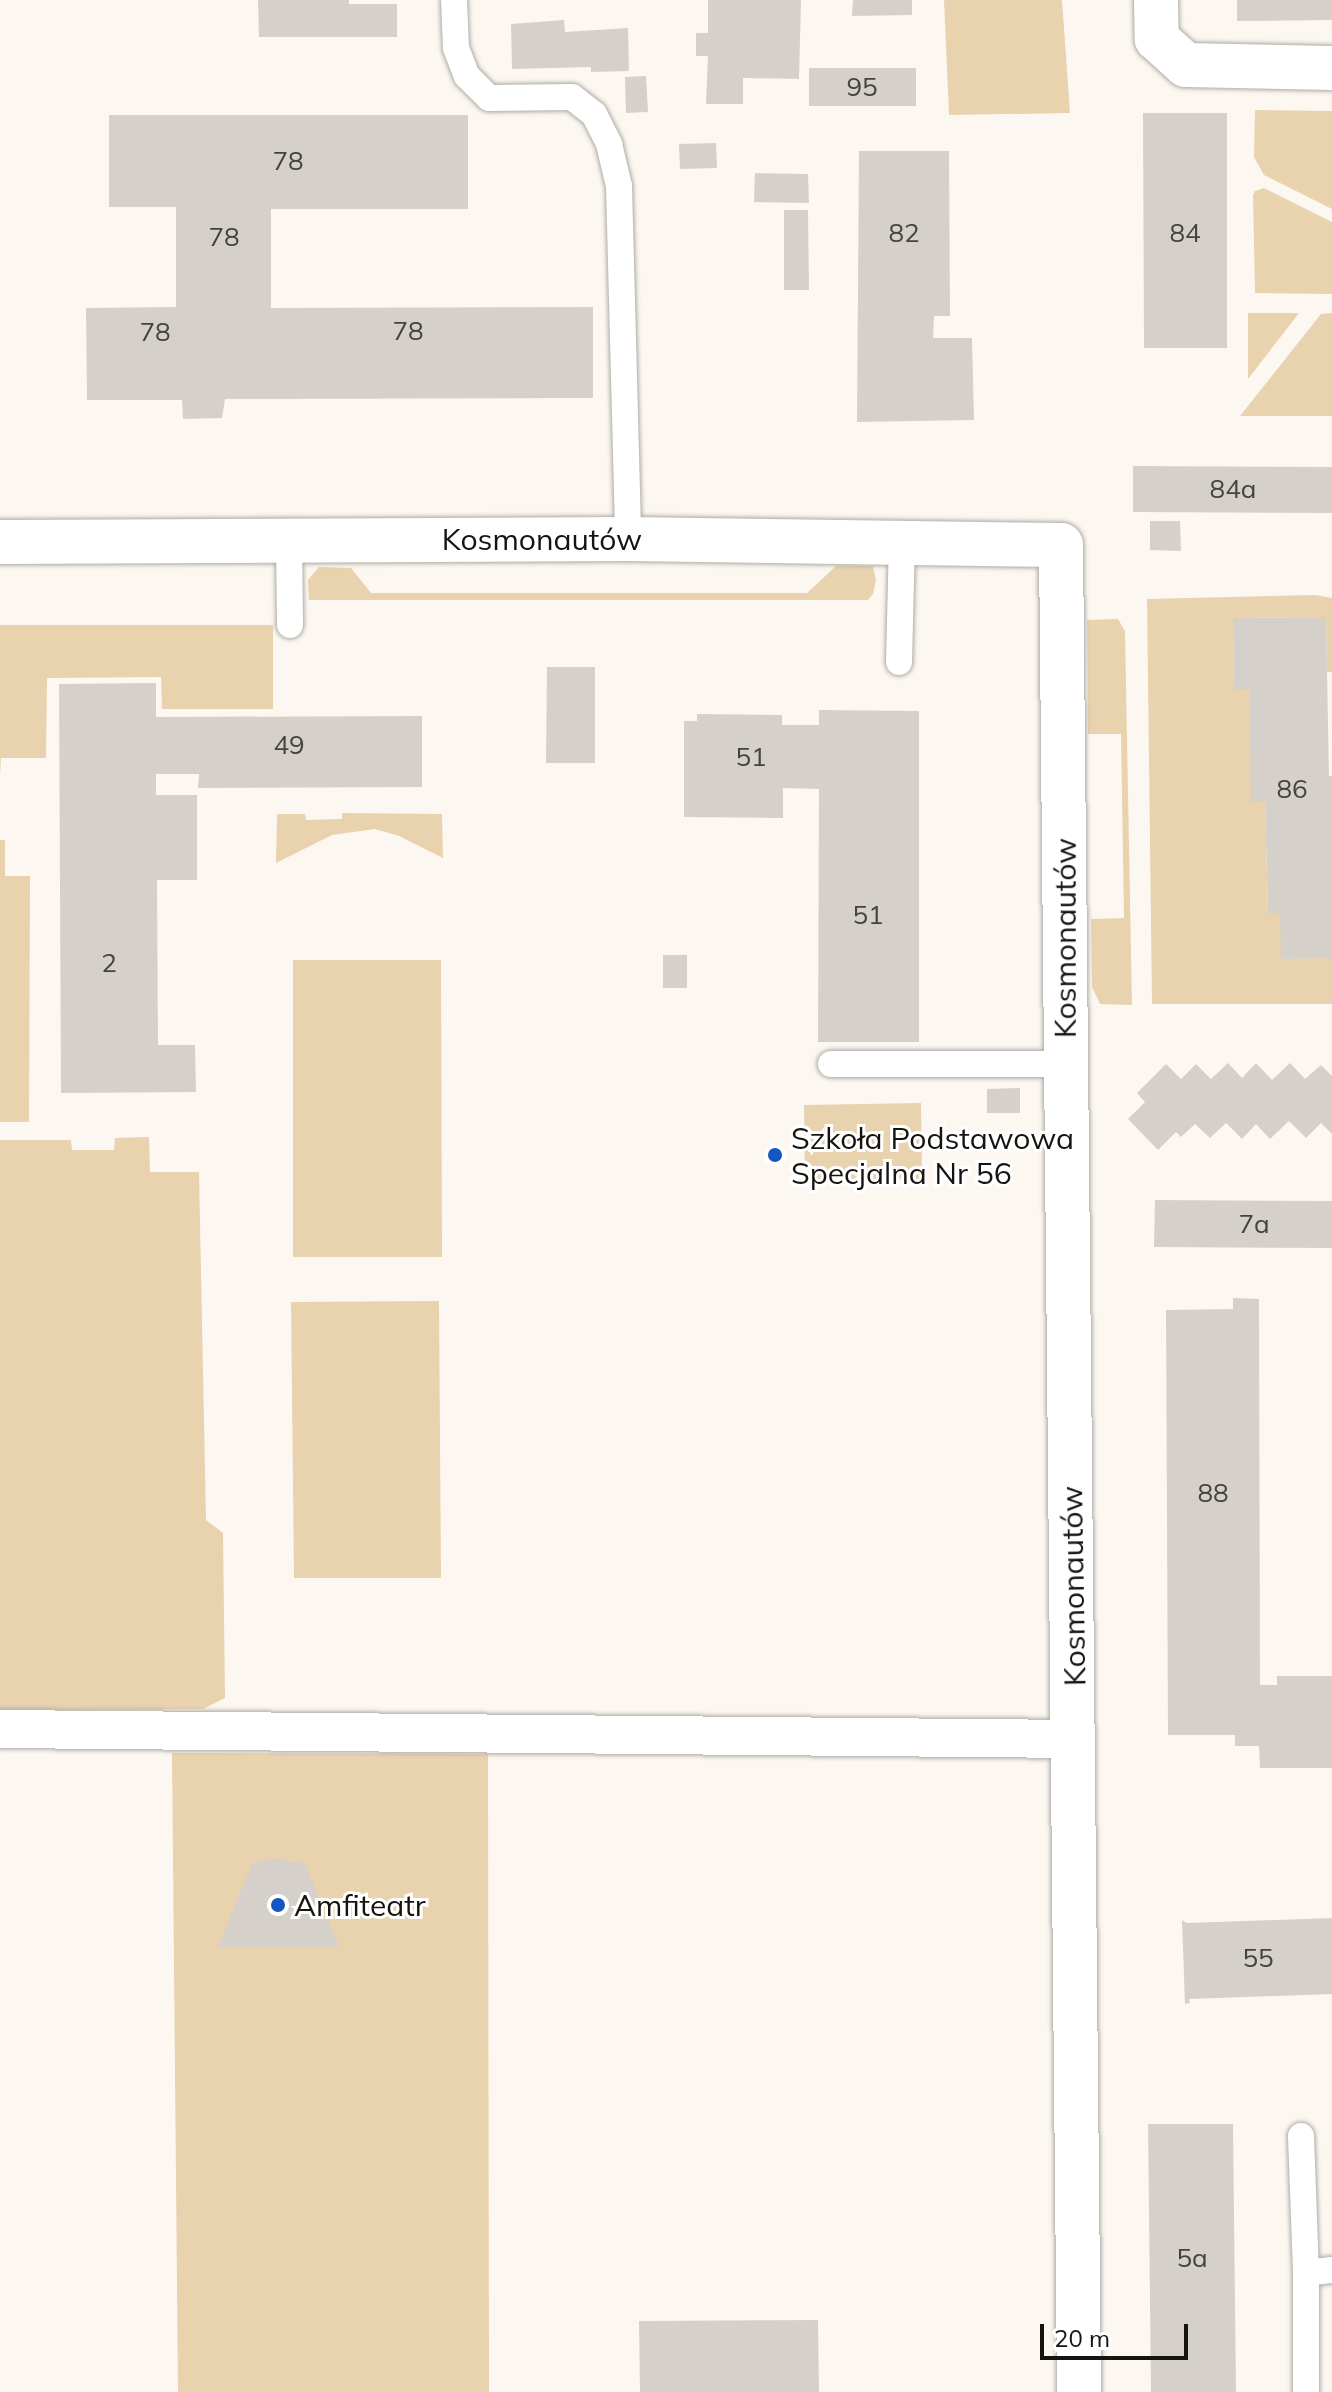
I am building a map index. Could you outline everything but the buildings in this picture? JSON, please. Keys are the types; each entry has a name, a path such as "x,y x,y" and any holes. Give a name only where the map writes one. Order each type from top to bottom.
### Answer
{"street":[{"path":"1156,0 1157,39 1186,65 1332,68"},
{"name":"Kosmonautów","path":"0,542 628,539 1061,545 1079,2392"},
{"path":"0,1729 1075,1739"}],"lane":[{"path":"454,0 456,48 467,76 489,98 572,97 594,114 609,144 619,186 628,539"},
{"path":"289,540 290,625"},
{"path":"899,662 902,541"},
{"path":"831,1064 1066,1064"},
{"path":"1301,2136 1319,2272 1306,2392"}],"shaded area":[{"path":"944,0 1062,0 1070,113 949,115"},
{"path":"1255,110 1332,111 1332,209 1264,175 1254,157"},
{"path":"1264,188 1332,222 1332,294 1255,293 1253,195"},
{"path":"1248,313 1299,313 1248,379"},
{"path":"1332,313 1332,416 1240,416 1321,314"},
{"path":"836,566 873,566 876,580 873,594 868,600 309,600 308,580 319,567 351,568 371,593 807,593"},
{"path":"1315,595 1332,598 1332,672 1327,672 1326,617 1233,618 1234,689 1249,690 1265,802 1268,913 1280,913 1332,958 1332,1004 1152,1004 1147,599"},
{"path":"1118,619 1125,631 1132,1005 1100,1004 1092,987 1091,919 1124,918 1121,734 1088,734 1087,620"},
{"path":"0,625 273,625 273,709 162,709 161,677 47,678 46,758 1,758 0,776"},
{"path":"342,813 442,814 443,858 399,836 375,829 332,835 276,863 277,814 305,814 306,820 342,819"},
{"path":"0,840 5,840 5,876 30,876 29,1122 0,1122"},
{"path":"293,960 441,960 442,1257 293,1257"},
{"path":"921,1103 922,1179 805,1180 804,1105"},
{"path":"149,1137 150,1172 199,1172 206,1520 223,1533 225,1698 203,1709 0,1710 0,1140 71,1140 72,1150 114,1150 115,1138"},
{"path":"439,1301 441,1578 294,1578 291,1302"},
{"path":"172,1753 488,1754 489,2392 178,2392"}],"place":[{"name":"Szkoła Podstawowa Specjalna Nr 56","path":"775,1155"},
{"name":"Amfiteatr","path":"278,1905"}]}
